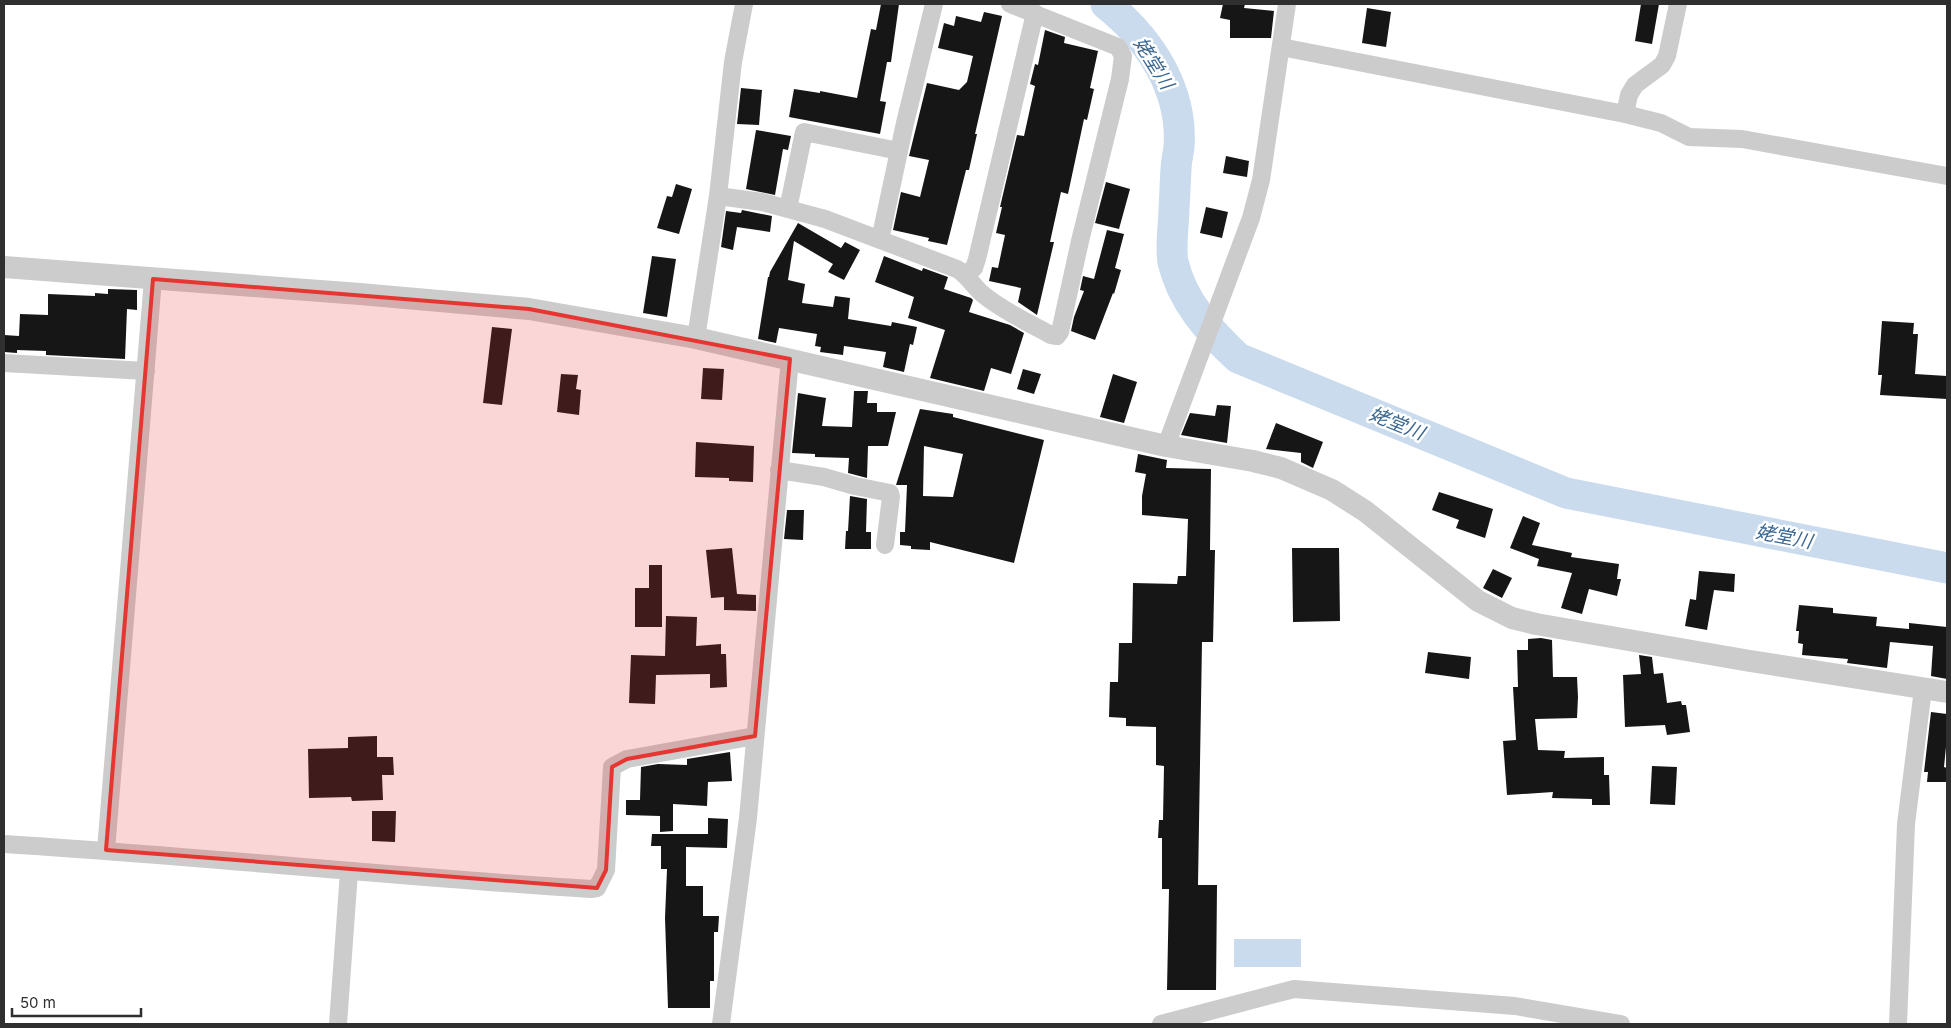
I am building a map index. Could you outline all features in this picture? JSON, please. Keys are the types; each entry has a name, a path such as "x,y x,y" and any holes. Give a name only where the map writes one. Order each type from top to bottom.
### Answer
{"street":[{"path":"696,338 718,196 733,62 744,4"},
{"path":"880,240 934,4"},
{"path":"718,196 762,202 825,219 957,269 966,274 971,283 984,296 1051,336 1057,336 1060,332 1080,241 1120,79 1123,56 1118,47 1010,4"},
{"path":"1166,446 1192,379 1208,329 1251,218 1261,180 1287,4"},
{"path":"1625,114 1629,95 1635,85 1662,65 1667,56 1678,4"},
{"path":"966,274 974,268 977,258 1034,14"},
{"path":"1281,47 1625,114 1661,123 1689,137 1742,139 1947,176"},
{"path":"788,209 804,132 899,151"},
{"path":"4,268 360,294 529,309 696,338 1166,446 1253,461 1281,468 1332,490 1365,511 1478,601 1512,618 1536,624 1947,692"},
{"path":"106,850 153,279"},
{"path":"721,1024 744,854 790,359"},
{"path":"4,363 146,371"},
{"path":"779,470 824,477 890,493 885,545"},
{"path":"1898,1024 1906,824 1923,689"},
{"path":"4,844 106,850 349,872 570,888 597,888 606,870 612,768 626,759 755,736"},
{"path":"338,1024 349,872"},
{"path":"1161,1024 1294,989 1515,1006 1621,1024"}],"highlighted area":[{"path":"153,279 529,309 790,359 755,736 627,759 612,767 606,870 597,888 106,850"}],"water":[{"path":"1234,939 1301,939 1301,967 1234,967"}],"building":[{"path":"881,4 899,4 891,62 887,62 880,101 886,102 880,134 789,117 794,89 820,93 820,91 857,98 871,29 876,30"},
{"path":"1223,4 1245,4 1244,8 1274,11 1271,38 1230,38 1230,20 1220,18"},
{"path":"1641,4 1659,4 1652,44 1635,41"},
{"path":"1367,8 1391,12 1386,47 1362,43"},
{"path":"984,12 1002,16 975,134 977,134 969,170 966,170 947,245 928,241 929,238 893,230 901,192 920,197 929,160 909,156 927,83 959,90 967,82 973,56 938,48 944,23 954,26 956,16 981,22"},
{"path":"1045,30 1065,37 1064,43 1098,51 1090,88 1094,89 1087,120 1084,119 1068,194 1061,192 1050,242 1054,242 1037,315 1018,302 1021,288 989,281 992,267 998,268 1005,235 996,233 1002,207 1000,207 1017,135 1024,136 1035,86 1030,84 1035,64 1038,65"},
{"path":"741,88 762,90 759,125 737,124"},
{"path":"756,130 791,136 788,150 783,149 775,195 746,189"},
{"path":"1226,156 1249,161 1247,177 1223,173"},
{"path":"1106,182 1130,189 1119,229 1095,223"},
{"path":"676,184 692,189 679,234 657,228 667,196 672,197"},
{"path":"1206,207 1228,212 1222,238 1200,233"},
{"path":"742,210 772,216 770,232 737,227 733,250 721,247 726,211 741,213"},
{"path":"798,223 841,248 845,242 860,250 844,280 828,272 833,264 794,241 788,280 805,284 802,303 833,307 835,296 850,298 848,319 891,326 892,322 917,327 913,345 910,344 904,372 883,367 886,352 844,346 843,355 820,352 821,347 815,346 817,334 779,328 776,343 758,339 768,277"},
{"path":"1107,230 1124,234 1115,268 1121,270 1114,294 1095,340 1071,331 1084,291 1080,290 1083,276 1094,279"},
{"path":"652,256 676,259 667,317 643,313"},
{"path":"884,256 922,271 923,268 948,277 944,289 973,300 969,312 1010,325 1024,333 1011,374 991,368 984,391 930,378 945,330 908,318 914,297 875,282"},
{"path":"108,289 137,290 137,310 127,309 125,359 46,355 46,351 17,350 17,353 4,352 4,335 19,336 20,314 48,315 48,294 95,296 95,293 108,294"},
{"path":"1882,321 1914,323 1913,334 1918,334 1915,374 1947,376 1947,399 1880,395 1882,375 1878,375"},
{"path":"492,327 512,329 502,405 483,403"},
{"path":"703,368 724,369 722,400 701,399"},
{"path":"1023,369 1041,374 1034,394 1017,389"},
{"path":"561,374 578,375 576,389 581,390 579,415 557,412"},
{"path":"1113,374 1137,382 1124,423 1100,417"},
{"path":"854,391 868,391 867,403 877,403 877,412 896,412 888,446 868,446 867,478 848,473 849,458 815,457 815,454 792,453 798,393 826,398 822,426 852,427"},
{"path":"1217,405 1231,406 1227,443 1181,435 1190,413 1215,416"},
{"path":"920,409 953,414 953,417 1044,440 1014,563 930,542 930,550 911,549 911,546 900,545 900,532 905,532 907,485 896,485","holes":["924,446 963,454 953,497 923,496"]},
{"path":"1276,423 1323,442 1313,468 1301,462 1301,453 1266,449"},
{"path":"696,442 754,446 753,482 729,481 729,478 695,477"},
{"path":"1138,454 1167,460 1166,468 1211,469 1210,550 1215,550 1213,642 1202,642 1198,885 1217,885 1216,990 1167,990 1169,889 1162,889 1162,838 1158,838 1159,820 1163,820 1164,766 1156,765 1156,727 1126,726 1126,718 1109,717 1110,682 1118,682 1119,643 1132,643 1133,583 1177,584 1178,576 1186,576 1188,519 1142,515 1142,496 1146,474 1135,472"},
{"path":"1439,492 1493,509 1485,538 1456,528 1459,520 1432,510"},
{"path":"850,496 867,499 866,532 871,532 871,549 845,549"},
{"path":"787,510 804,510 803,540 784,539"},
{"path":"1523,516 1540,523 1532,545 1572,553 1571,557 1619,564 1617,579 1621,579 1617,596 1589,589 1582,614 1561,608 1572,573 1537,566 1539,559 1510,548"},
{"path":"732,548 737,594 756,595 756,611 724,610 724,597 711,598 706,550"},
{"path":"1292,548 1339,548 1340,621 1293,622"},
{"path":"649,565 662,565 662,627 635,627 635,588 649,588"},
{"path":"1493,569 1512,578 1502,598 1483,588"},
{"path":"1699,571 1735,574 1734,592 1714,590 1707,630 1685,626 1690,599 1696,600"},
{"path":"1799,605 1833,608 1833,613 1877,617 1876,626 1909,629 1909,623 1947,627 1947,679 1931,676 1933,646 1890,642 1887,668 1847,663 1848,659 1802,655 1803,644 1798,643 1799,631 1796,631"},
{"path":"666,616 697,617 696,646 721,644 721,654 726,654 727,687 710,688 710,674 656,675 655,704 629,703 631,655 665,656"},
{"path":"1541,638 1552,640 1553,677 1577,677 1578,697 1577,718 1535,719 1538,750 1565,751 1564,758 1604,757 1604,775 1609,775 1610,805 1592,805 1592,799 1552,798 1553,792 1507,795 1503,741 1516,740 1513,687 1518,687 1517,650 1528,650 1528,639"},
{"path":"1428,652 1471,657 1469,679 1425,673"},
{"path":"1639,655 1652,657 1654,674 1663,673 1667,703 1681,701 1682,705 1686,705 1690,732 1667,735 1665,725 1625,727 1623,675 1641,674"},
{"path":"1931,712 1947,714 1944,767 1947,768 1947,782 1927,782 1928,772 1924,772"},
{"path":"377,736 377,757 393,757 394,775 382,775 383,800 352,801 351,797 309,798 308,749 348,748 348,737"},
{"path":"730,752 732,781 708,782 707,806 673,804 673,831 660,832 660,816 626,815 626,800 640,800 641,767 658,764 687,765 687,759"},
{"path":"1652,766 1677,767 1675,805 1650,804"},
{"path":"372,811 396,811 395,842 372,841"},
{"path":"708,818 728,819 727,848 686,847 686,886 703,886 703,916 719,916 718,932 714,932 714,981 710,981 710,1008 668,1008 665,918 667,869 661,869 661,846 651,846 652,834 708,834"}],"waterway":[{"name":"姥堂川","path":"1106,4 1137,33 1160,67 1169,86 1179,126 1172,242 1173,262 1183,290 1198,314 1238,358 1566,493 1947,568"}]}
